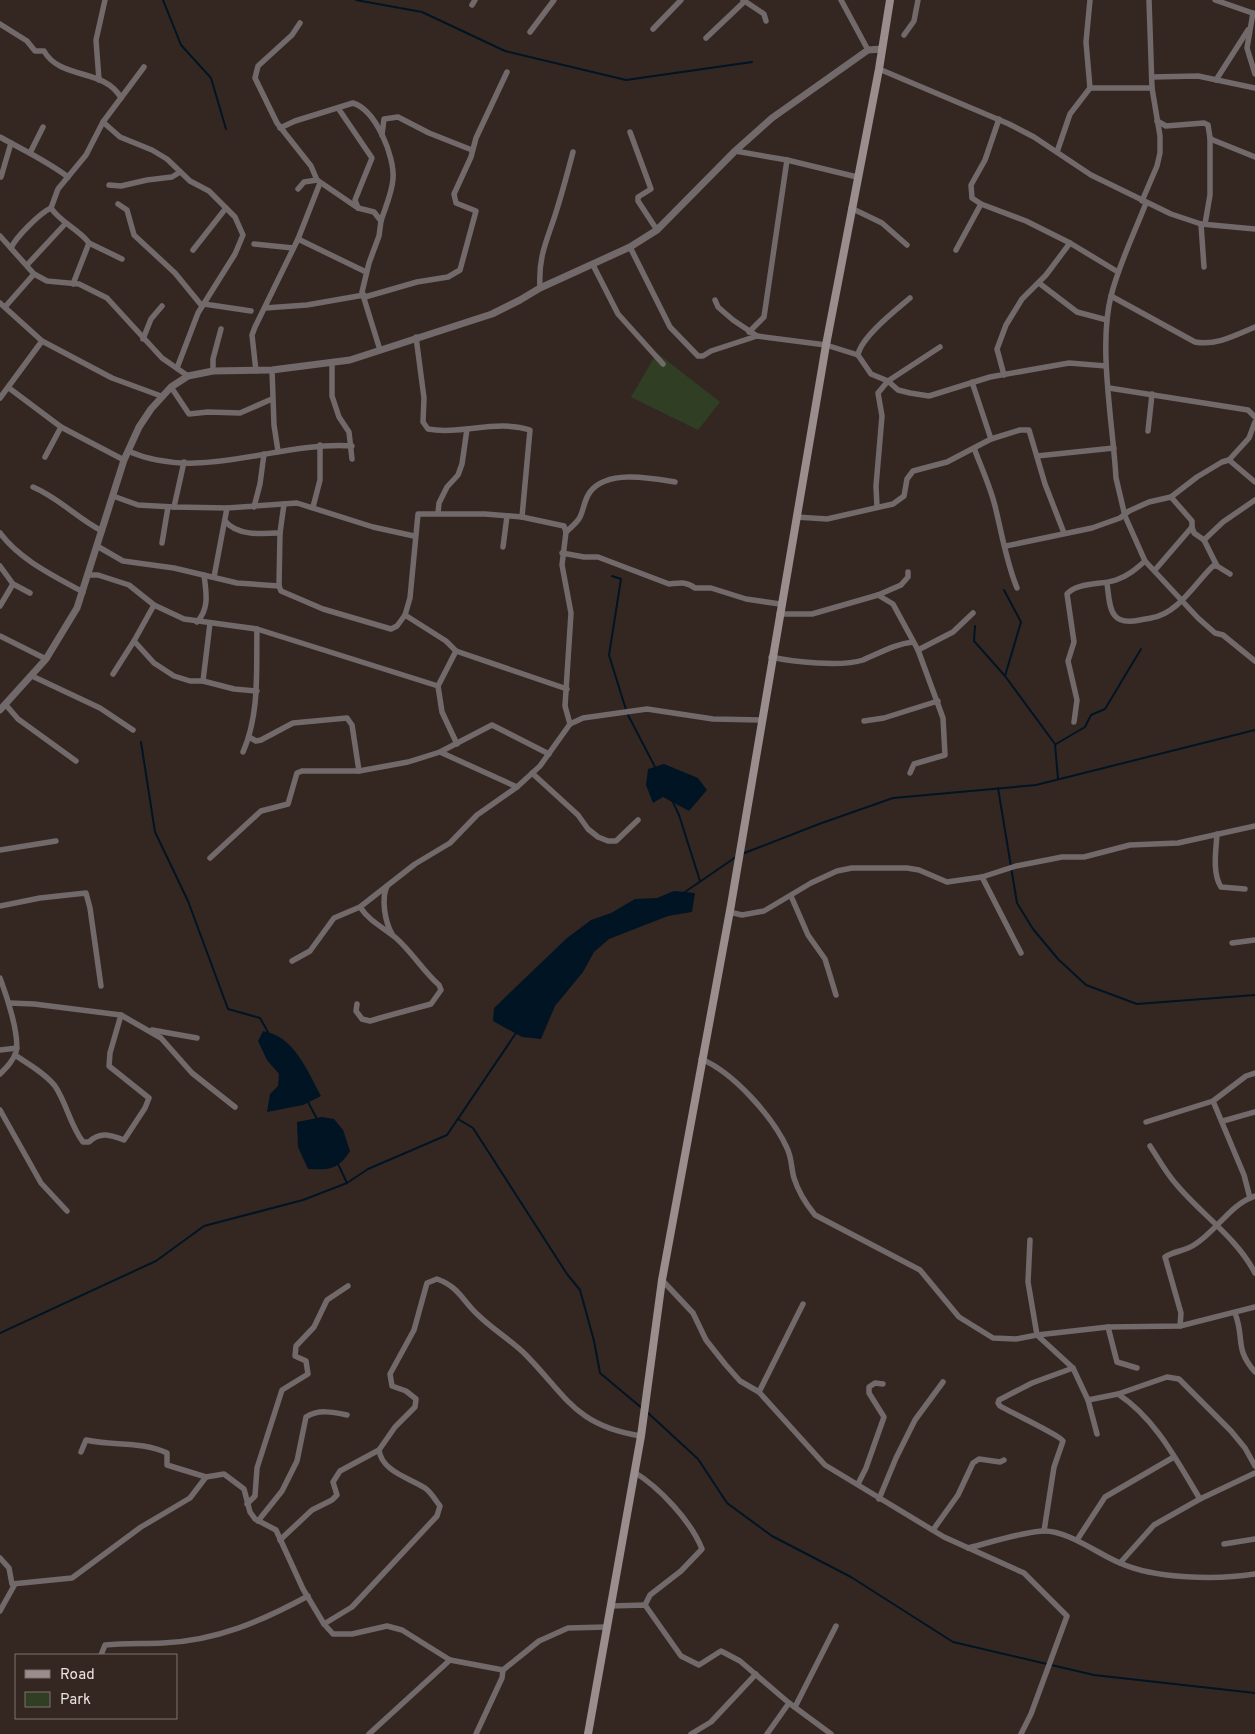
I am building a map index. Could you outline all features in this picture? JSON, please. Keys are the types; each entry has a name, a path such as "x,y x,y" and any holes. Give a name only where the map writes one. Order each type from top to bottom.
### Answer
{"main road":[{"path":"588,1734 641,1436 662,1280 729,912 780,604 826,345 879,69 890,0"}],"street":[{"path":"99,80 96,40 105,0"},
{"path":"530,32 554,0"},
{"path":"653,28 681,0"},
{"path":"841,0 868,50"},
{"path":"904,35 914,21 918,0"},
{"path":"1056,152 1070,114 1090,88 1086,42 1090,0"},
{"path":"1149,0 1152,88 1160,153 1118,272 1107,320 1106,366 1116,478 1125,516 1145,560 1181,601 1215,633 1223,635 1255,661"},
{"path":"1215,0 1254,13 1249,29 1247,48 1255,74"},
{"path":"706,38 744,1 764,14 766,21"},
{"path":"256,371 252,335 298,239 318,182 311,166 280,128 255,78 258,66 292,35 300,23"},
{"path":"0,24 27,41 35,51 44,51 48,58 57,65 95,76 115,88 121,98"},
{"path":"1216,80 1249,29"},
{"path":"0,710 46,659 77,608 124,460 139,427 161,396 171,387 188,376 213,371 272,370 350,360 416,337 492,314 540,288 593,265 656,230 734,151 772,118 868,50 882,49"},
{"path":"11,248 14,240 43,212 51,208 55,196 86,155 103,122 144,68"},
{"path":"879,69 999,119 1034,137 1091,175 1144,202 1203,224 1255,229"},
{"path":"265,308 308,305 364,296 417,282 448,277 460,270 476,211 456,203 454,194 476,138 506,72"},
{"path":"1152,77 1198,76 1255,88"},
{"path":"1090,88 1152,88"},
{"path":"280,128 294,121 353,103 363,106 382,135 391,158 393,179 381,221 379,236 366,272 362,292 380,350"},
{"path":"338,108 372,158 355,200 358,208"},
{"path":"382,135 384,119 398,117 429,133 472,150"},
{"path":"999,119 985,160 971,185 972,198 980,204 1026,221 1070,243 1118,272"},
{"path":"1157,121 1166,126 1204,122 1208,125 1210,138 1210,195 1203,224 1204,267"},
{"path":"103,122 120,137 152,150 190,181 209,191 235,217 243,235 235,254 203,305 177,368"},
{"path":"30,153 43,127"},
{"path":"630,132 640,166 651,189 638,197 638,201 656,230"},
{"path":"0,137 68,177"},
{"path":"1210,138 1255,157"},
{"path":"1,177 11,143"},
{"path":"734,151 787,160 857,176"},
{"path":"540,288 539,272 543,246 552,225 573,152"},
{"path":"749,332 764,317 787,160"},
{"path":"109,185 127,185 172,177 180,172"},
{"path":"298,189 304,182 318,182 358,208 374,212 381,221"},
{"path":"118,204 127,210 134,235 174,273 203,305 251,311"},
{"path":"956,250 980,204"},
{"path":"51,208 65,224 85,236 89,243 122,259"},
{"path":"194,250 226,208"},
{"path":"851,208 876,220 907,245"},
{"path":"27,265 65,224"},
{"path":"0,236 34,274 47,280 87,288 107,298 162,358 188,376"},
{"path":"298,239 366,272"},
{"path":"73,284 89,243"},
{"path":"1004,375 997,349 1014,312 1070,243"},
{"path":"254,244 293,248"},
{"path":"630,246 670,326 698,356 756,336"},
{"path":"593,265 618,314 662,364"},
{"path":"34,274 3,305 16,320 42,341 112,378 161,396"},
{"path":"1039,283 1077,312 1107,320"},
{"path":"1111,296 1195,342 1206,344 1223,340 1255,327"},
{"path":"858,355 859,349 876,329 910,298"},
{"path":"715,300 718,307 756,336 826,345 858,355 871,374 888,381 898,390 929,396 972,382 1069,363 1106,366"},
{"path":"143,339 152,319 162,306"},
{"path":"213,371 213,358 221,329"},
{"path":"416,337 424,398 423,422 428,429 496,427 530,430 522,517"},
{"path":"0,398 42,341"},
{"path":"877,507 876,486 882,416 878,393 888,381 940,347"},
{"path":"332,363 332,396 339,417 349,432 352,459"},
{"path":"272,370 272,400 278,451"},
{"path":"972,382 991,439"},
{"path":"171,387 189,414 208,412 240,413 272,400"},
{"path":"9,388 61,427 124,460"},
{"path":"1109,388 1248,410 1255,417"},
{"path":"1148,431 1152,394"},
{"path":"1250,438 1255,422"},
{"path":"45,457 61,427"},
{"path":"438,513 439,503 447,487 458,475 462,464 467,428"},
{"path":"796,517 827,519 893,504 900,500 906,491 909,474 913,471 947,462 991,439 1026,429 1030,432 1064,533"},
{"path":"1006,546 1092,528 1125,516 1128,511 1149,502 1171,497 1197,477 1222,462 1229,460 1255,432"},
{"path":"128,451 158,462 210,463 320,445 352,446"},
{"path":"313,507 320,480 320,445"},
{"path":"974,448 995,508 1002,539 1006,546 1010,570 1017,588"},
{"path":"1037,456 1114,448"},
{"path":"254,507 260,484 264,454"},
{"path":"1229,460 1255,482"},
{"path":"162,543 184,462"},
{"path":"566,532 580,517 583,503 590,490 610,480 639,476 676,482"},
{"path":"32,487 57,499 77,516 102,531"},
{"path":"113,496 138,505 171,507 227,508 297,504 313,507 373,527 414,536"},
{"path":"1171,497 1192,521 1194,533 1204,540 1217,566 1230,574"},
{"path":"1204,540 1223,522 1255,500"},
{"path":"284,504 280,533 279,586 285,594 304,602 391,629 397,626 405,615 410,598 414,536 418,514 438,513 522,517 564,526 566,532 562,565 571,613 565,706 570,724"},
{"path":"214,576 227,508"},
{"path":"503,547 507,516"},
{"path":"225,521 234,529 262,534 280,533"},
{"path":"1155,570 1192,527"},
{"path":"0,533 7,543 23,556 83,592"},
{"path":"97,546 123,561 204,574 237,583 279,586"},
{"path":"562,553 584,557 598,557 669,584 677,582 691,584 695,588 711,588 746,599 780,604"},
{"path":"1074,722 1077,700 1068,657 1074,642 1067,594 1085,586 1107,583 1127,575 1145,560"},
{"path":"0,566 12,584 30,594"},
{"path":"1107,583 1111,610 1122,622 1129,623 1152,618 1181,601 1209,570 1217,566"},
{"path":"779,614 812,614 878,595 901,585 908,577 908,572"},
{"path":"197,622 203,616 206,606 204,574"},
{"path":"88,575 98,575 129,585 154,605 177,616 197,622 257,630 438,686"},
{"path":"0,606 12,584"},
{"path":"878,595 893,604 918,650 943,718 945,754 914,764 910,773"},
{"path":"113,674 154,605"},
{"path":"918,650 953,632 973,613"},
{"path":"405,615 446,641 456,651 567,689"},
{"path":"203,681 210,623"},
{"path":"243,752 249,737 257,691 257,630"},
{"path":"0,636 46,659"},
{"path":"134,641 154,662 174,676 234,689 257,691"},
{"path":"771,657 789,661 847,663 862,660 904,643 913,642"},
{"path":"456,651 438,686 442,712 457,744"},
{"path":"32,676 88,702 133,730"},
{"path":"864,721 884,718 938,701"},
{"path":"6,705 18,719 76,761"},
{"path":"292,961 310,950 334,918 360,907 423,859 450,843 477,815 516,787 549,754 570,724 591,717 647,709 713,718 761,720"},
{"path":"249,737 256,741 260,740 293,722 347,718 352,725 359,770"},
{"path":"210,858 261,810 288,804 297,773 309,770 340,772 408,762 440,752 485,727 496,725 549,754"},
{"path":"440,752 516,787"},
{"path":"532,773 578,815 588,829 608,842 616,841 638,820"},
{"path":"729,912 742,915 764,911 837,871 852,868 907,868 919,870 947,882 982,877 1016,866 1062,857 1084,857 1130,845 1178,843 1255,826"},
{"path":"1216,834 1215,864 1218,883 1221,887 1245,889"},
{"path":"0,850 56,841"},
{"path":"982,877 1021,952"},
{"path":"357,1004 356,1011 359,1016 370,1021 431,1004 440,994 439,985 388,928 384,891 386,886"},
{"path":"0,906 40,898 86,893 90,908 101,986"},
{"path":"791,896 808,935 825,959 836,995"},
{"path":"360,907 369,919 394,936"},
{"path":"1232,943 1255,940"},
{"path":"0,978 9,1003 16,1052 11,1063 0,1074"},
{"path":"9,1003 34,1004 121,1015 161,1038 192,1073 235,1107"},
{"path":"0,1050 16,1052 47,1078 55,1087 67,1115 83,1142 89,1142 94,1136 102,1134 124,1140 145,1108 149,1098 109,1066 110,1053 121,1015"},
{"path":"148,1029 198,1038"},
{"path":"701,1059 724,1073 771,1120 787,1148 794,1179 804,1200 815,1215 920,1270 959,1317 993,1338 1016,1339 1108,1327 1180,1326 1255,1307"},
{"path":"1146,1122 1214,1101 1246,1076 1255,1073"},
{"path":"1180,1326 1181,1313 1165,1257 1176,1250 1194,1246 1237,1206 1252,1197 1214,1101"},
{"path":"0,1110 41,1184 67,1211"},
{"path":"1223,1122 1255,1112"},
{"path":"1150,1146 1176,1184 1218,1224 1250,1263 1255,1273"},
{"path":"1030,1240 1028,1282 1037,1335 1073,1368 1088,1400 1098,1434"},
{"path":"280,1540 312,1510 332,1500 337,1495 332,1482 340,1471 379,1450 395,1427 415,1407 416,1399 406,1391 392,1386 390,1374 414,1330 428,1283 438,1279 454,1288 466,1299 475,1312 527,1355 570,1406 617,1432 641,1436"},
{"path":"662,1280 693,1313 706,1340 725,1364 740,1381 759,1392 772,1409 825,1465 933,1530 1024,1573 1068,1616 1031,1714 1021,1734"},
{"path":"247,1504 255,1496 260,1460 282,1390 308,1374 306,1361 295,1356 296,1346 314,1327 327,1300 348,1286"},
{"path":"759,1392 803,1304"},
{"path":"1235,1313 1239,1324 1240,1350 1255,1372"},
{"path":"1108,1327 1117,1362 1137,1368"},
{"path":"1044,1531 1054,1467 1064,1441 1060,1436 1035,1426 998,1403 999,1400 1032,1383 1073,1368"},
{"path":"1088,1400 1118,1394 1167,1377 1179,1379 1231,1431 1245,1448 1255,1466"},
{"path":"879,1499 896,1458 915,1420 938,1392 943,1382"},
{"path":"858,1484 866,1468 884,1416 869,1393 869,1387 875,1383 883,1384"},
{"path":"1118,1394 1146,1416 1174,1456 1200,1499"},
{"path":"258,1521 282,1491 293,1470 297,1461 306,1417 312,1412 347,1415"},
{"path":"81,1452 86,1440 104,1444 157,1448 167,1453 167,1465 206,1476 224,1474 244,1489 247,1504 254,1519 276,1530 308,1596 324,1624 333,1634 352,1634 387,1626 402,1630 450,1660 503,1670"},
{"path":"324,1624 352,1607 437,1516 440,1506 427,1489 398,1475 380,1455 379,1450"},
{"path":"1077,1540 1104,1497 1174,1456"},
{"path":"933,1530 958,1495 973,1463 979,1459 1000,1462 1004,1460"},
{"path":"634,1472 652,1483 668,1499 702,1549 681,1571 650,1596 645,1605"},
{"path":"1120,1563 1154,1525 1200,1499 1255,1475"},
{"path":"0,1558 9,1568 12,1584 72,1578 140,1527 190,1498 206,1476"},
{"path":"968,1548 1044,1531 1077,1540 1120,1563 1142,1570 1201,1578 1255,1574"},
{"path":"1224,1544 1255,1539"},
{"path":"0,1610 16,1584"},
{"path":"101,1654 105,1645 193,1640 254,1624 308,1596"},
{"path":"610,1606 645,1605"},
{"path":"645,1605 681,1656 699,1665 721,1651 740,1661 792,1705 831,1734"},
{"path":"767,1734 792,1705 836,1626"},
{"path":"476,1734 502,1678 503,1670 539,1641 568,1628 606,1627"},
{"path":"369,1734 450,1660"},
{"path":"691,1734 711,1722 756,1674"}],"green space":[{"path":"657,353 720,402 698,430 631,397"}],"water":[{"path":"664,764 698,778 707,790 689,811 663,797 653,803 646,785 648,769"},
{"path":"674,891 695,893 692,912 668,916 609,939 594,952 583,972 555,1006 541,1039 522,1037 493,1021 494,1008 567,938 591,920 611,913 635,899 657,898"},
{"path":"263,1031 274,1034 291,1047 305,1065 321,1096 303,1105 267,1112 270,1094 278,1086 279,1074 267,1060 258,1041"},
{"path":"322,1117 334,1119 343,1130 350,1151 341,1162 332,1168 308,1169 298,1147 297,1122"}],"waterway":[{"path":"163,0 181,45 211,78 226,129"},
{"path":"356,0 422,12 505,51 626,80 752,62"},
{"path":"612,576 621,579 609,655 627,713 655,767"},
{"path":"1004,590 1021,622 1005,676 1055,744 1058,779"},
{"path":"975,626 974,641 1005,676"},
{"path":"1056,744 1085,727 1091,715 1105,709 1141,649"},
{"path":"742,854 893,798 1036,785 1255,730"},
{"path":"141,742 155,832 188,901 228,1009 260,1018 268,1032"},
{"path":"998,788 1017,903 1033,929 1058,959 1086,985 1137,1004 1255,995"},
{"path":"672,800 679,815 700,881"},
{"path":"682,894 736,857"},
{"path":"0,1333 156,1261 204,1226 303,1200 347,1183 368,1169 447,1135 516,1033"},
{"path":"308,1102 317,1119"},
{"path":"458,1119 473,1128 567,1274 580,1290 594,1341 600,1373 643,1409"},
{"path":"338,1164 347,1183"},
{"path":"647,1412 698,1459 727,1503 772,1536 851,1577 953,1642 1094,1675 1255,1693"}]}
